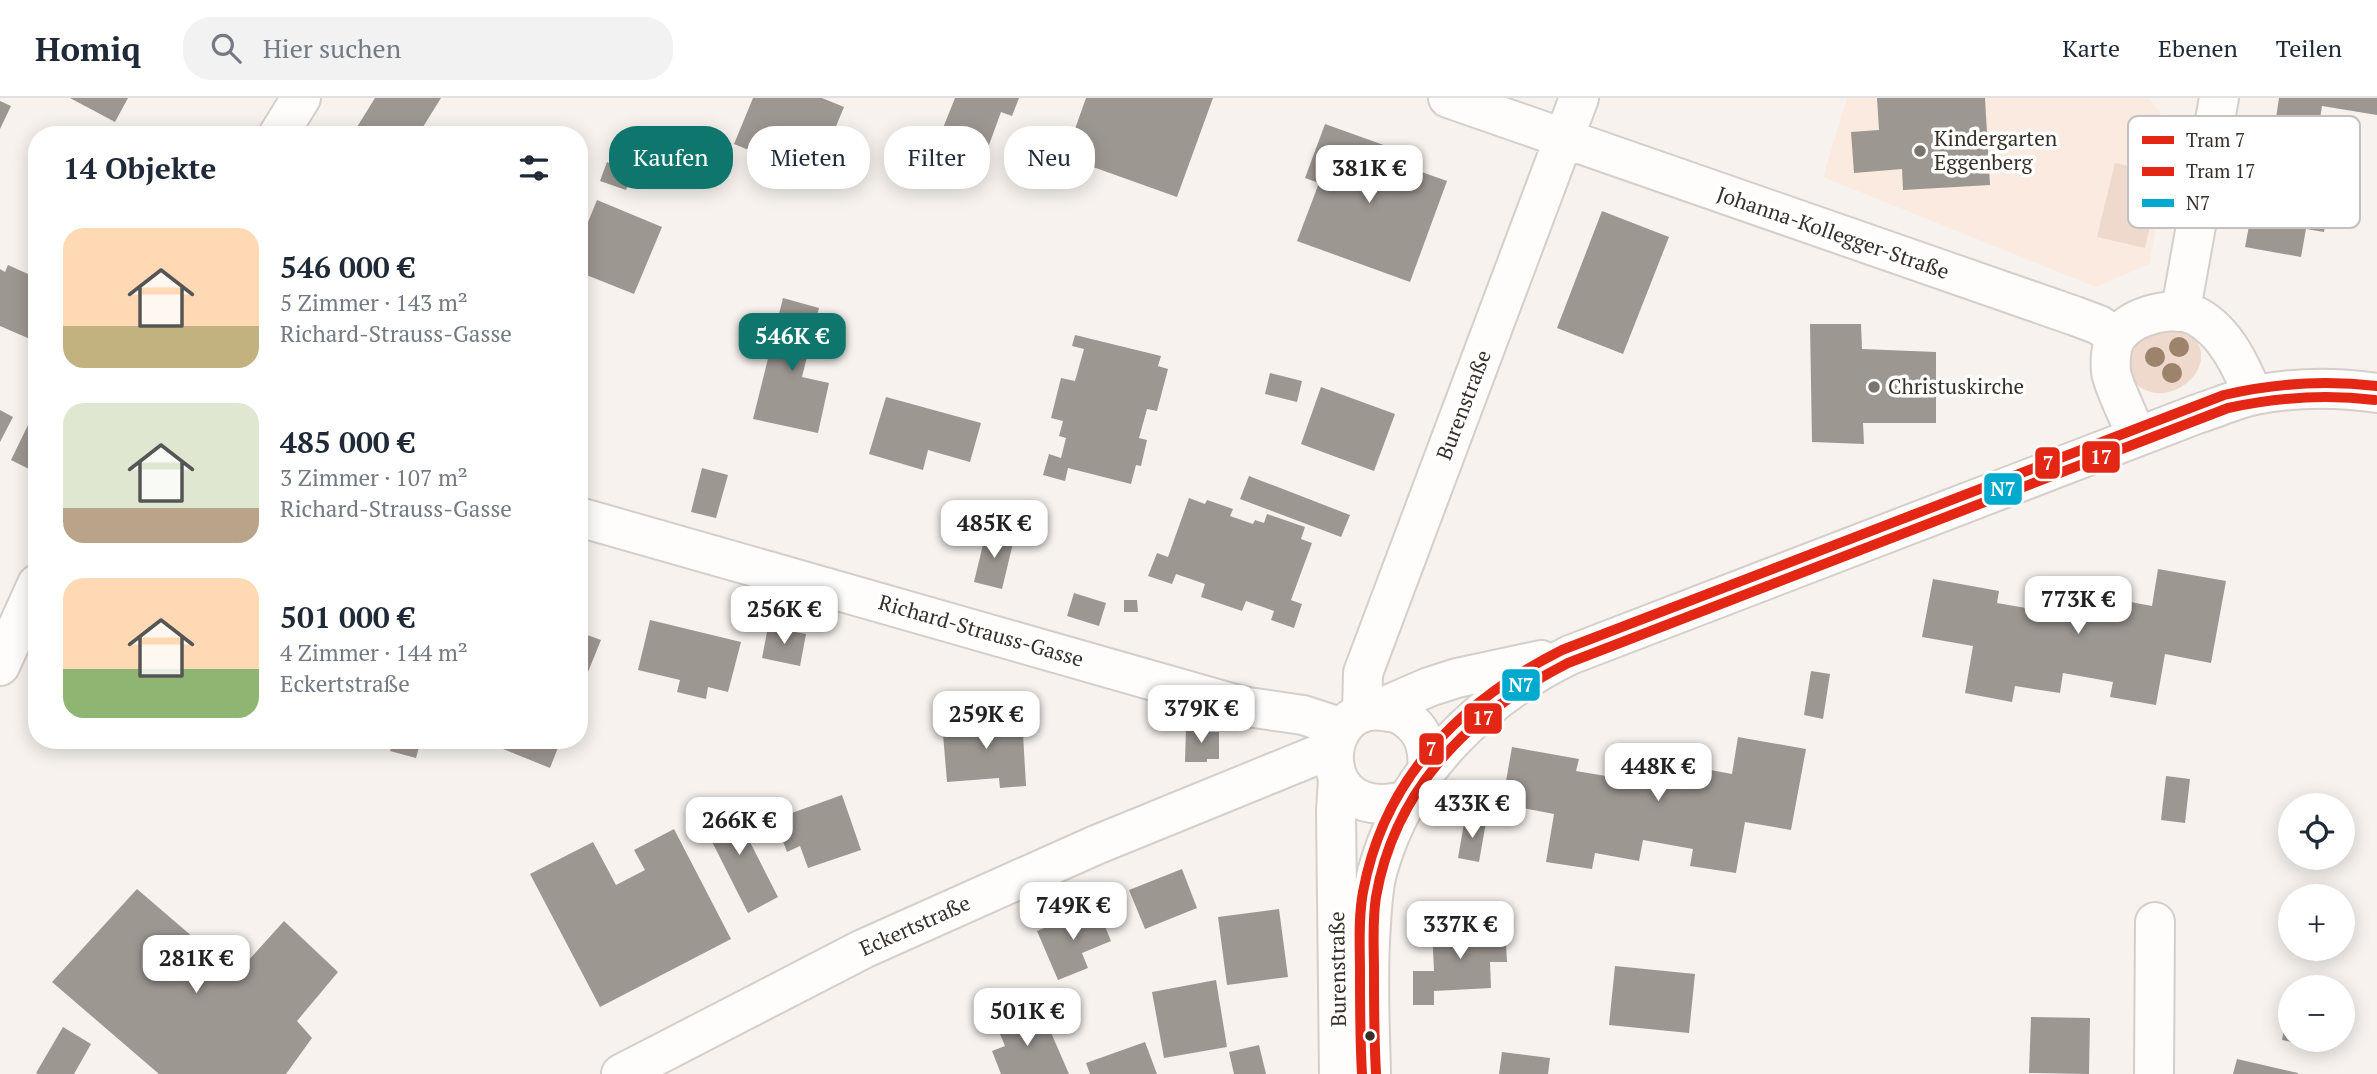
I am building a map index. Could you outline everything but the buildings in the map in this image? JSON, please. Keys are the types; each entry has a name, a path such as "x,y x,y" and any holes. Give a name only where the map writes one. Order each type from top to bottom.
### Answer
{"street":[{"path":"284,126 301,98"},
{"name":"Johanna-Kollegger-Straße","path":"1448,98 2075,316 2099,325 2116,337"},
{"name":"Burenstraße","path":"1339,1074 1336,811 1363,673 1578,98"},
{"path":"2216,116 2219,98"},
{"path":"2178,312 2196,228"},
{"path":"2137,437 2111,373 2112,350 2116,337 2129,324 2146,316 2163,312 2195,315 2229,347 2253,395"},
{"name":"Eckertstraße","path":"1417,786 1455,735 1512,687 1570,655 2253,395 2300,388 2350,389 2377,393"},
{"name":"Richard-Strauss-Gasse","path":"588,520 1248,708 1303,715 1350,736"},
{"path":"0,666 28,604"},
{"name":"Eckertstraße","path":"621,1074 863,949 1350,736 1429,687 1457,678 1570,655"},
{"path":"1399,713 1418,727 1429,753 1417,786 1392,804 1368,804 1350,795 1350,736 1399,713"},
{"name":"Burenstraße","path":"1371,1074 1369,953 1374,890 1378,867 1417,786"},
{"path":"2154,1074 2155,922"}],"shaded area":[{"path":"1847,98 2149,98 2162,116 2128,116 2128,228 2156,228 2149,264 2096,287 1823,177"},
{"path":"2115,163 2128,166 2128,228 2150,228 2145,248 2097,237"},
{"path":"2166,329 2187,333 2197,343 2201,355 2193,377 2183,386 2170,392 2157,393 2143,389 2132,379 2129,365 2132,351 2141,339"}],"tram line":[{"name":"7","path":"1362,1074 1360,922 1363,892 1373,851 1389,813 1432,747 1491,693 1562,650 2224,395 2300,384 2377,386"},
{"name":"17","path":"1376,1073 1374,916 1386,857 1401,821 1420,788 1443,757 1500,705 1568,663 2228,408 2302,398 2375,400"}],"transit line":[{"name":"N7","path":"1371,1074 1369,929 1375,882 1385,844 1401,809 1422,777 1447,748 1474,720 1537,674 1570,655 2233,401 2287,390 2377,393"}],"place":[{"name":"Kindergarten Eggenberg","path":"1920,151"},
{"name":"Christuskirche","path":"1874,387"}]}
